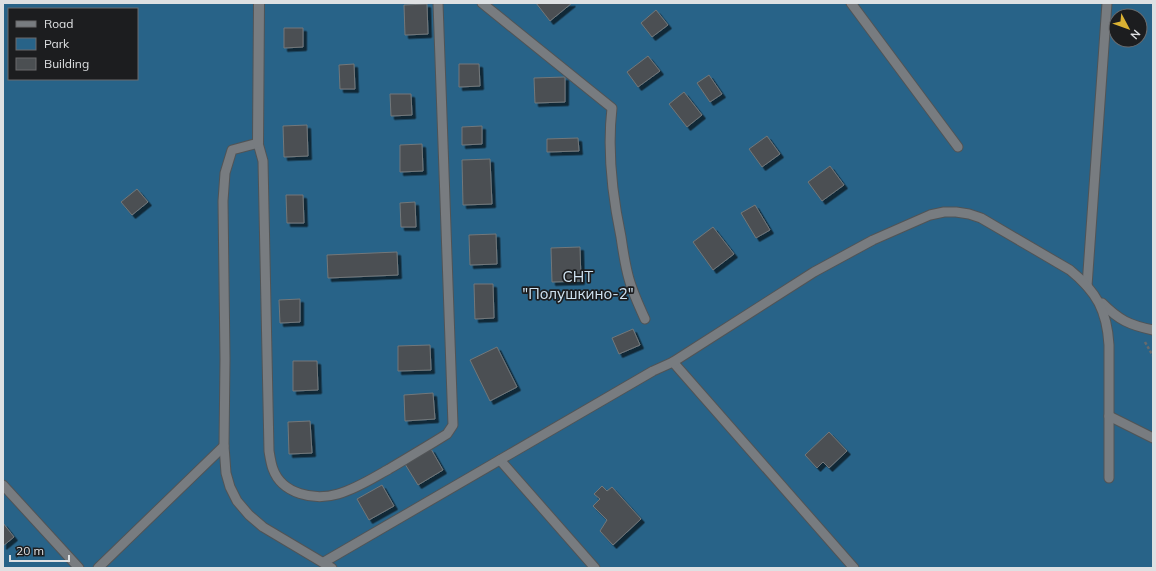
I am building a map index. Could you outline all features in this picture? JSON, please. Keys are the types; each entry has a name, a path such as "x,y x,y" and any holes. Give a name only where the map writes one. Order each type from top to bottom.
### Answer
{"street":[{"path":"258,143 259,3"}],"lane":[{"path":"332,568 324,562 283,540 263,527 249,515 237,501 230,487 226,473 224,446 225,359 222,201 225,173 232,150 258,143 263,162 269,451 272,469 279,480 288,489 300,494 318,497 336,495 367,482 447,434 453,425 438,3"},
{"path":"482,3 612,108 609,129 610,169 614,206 629,279 645,319"},
{"path":"851,3 958,147"},
{"path":"1087,286 1107,3"},
{"path":"324,562 653,371 673,362 814,272 873,240 918,219 944,212 969,214 981,218 1070,270 1080,278 1096,298 1103,311 1108,327 1109,478"},
{"path":"1096,298 1125,322 1135,327 1153,330"},
{"path":"673,362 854,568"},
{"path":"1109,416 1153,438"},
{"path":"98,568 224,446"},
{"path":"500,460 595,568"},
{"path":"3,485 79,568"}],"green space":[{"name":"СНТ \"Полушкино-2\"","path":"3,3 1153,3 1153,568 3,568"}],"building":[{"path":"536,3 572,3 550,21"},
{"path":"427,4 428,34 405,35 404,5"},
{"path":"656,10 668,25 652,37 641,23"},
{"path":"284,28 303,28 303,47 284,48"},
{"path":"648,56 660,71 638,87 627,72"},
{"path":"354,64 355,89 340,89 339,65"},
{"path":"459,64 479,64 480,86 459,87"},
{"path":"709,75 722,94 710,102 697,83"},
{"path":"565,77 565,102 535,103 534,78"},
{"path":"684,92 702,115 687,127 669,104"},
{"path":"390,94 411,94 412,115 391,116"},
{"path":"307,125 308,156 284,157 283,126"},
{"path":"482,126 482,144 462,145 462,127"},
{"path":"767,136 780,154 762,167 749,149"},
{"path":"578,138 579,151 547,152 547,139"},
{"path":"422,144 423,171 400,172 400,145"},
{"path":"490,159 492,204 463,205 462,160"},
{"path":"830,166 844,185 822,201 808,182"},
{"path":"137,189 148,202 132,215 121,202"},
{"path":"286,195 303,195 304,223 287,223"},
{"path":"415,202 416,227 401,227 400,203"},
{"path":"755,205 770,230 756,238 741,213"},
{"path":"713,227 734,254 713,270 693,242"},
{"path":"496,234 497,264 470,265 469,235"},
{"path":"580,247 581,281 552,282 551,248"},
{"path":"397,252 398,275 328,278 327,255"},
{"path":"474,284 493,284 494,318 475,319"},
{"path":"300,299 300,322 280,323 279,300"},
{"path":"633,329 640,345 619,354 612,338"},
{"path":"430,345 431,370 398,371 398,346"},
{"path":"497,347 517,387 490,401 470,360"},
{"path":"293,361 317,361 318,390 293,391"},
{"path":"433,393 435,419 405,421 404,395"},
{"path":"310,421 312,453 289,454 288,422"},
{"path":"829,432 847,451 829,468 823,462 817,468 805,455"},
{"path":"431,449 443,470 418,485 405,464"},
{"path":"382,485 394,506 369,520 357,499"},
{"path":"602,486 607,491 612,487 641,519 613,545 600,531 607,520 593,506 600,499 594,494"},
{"path":"3,523 14,537 3,546"}]}
